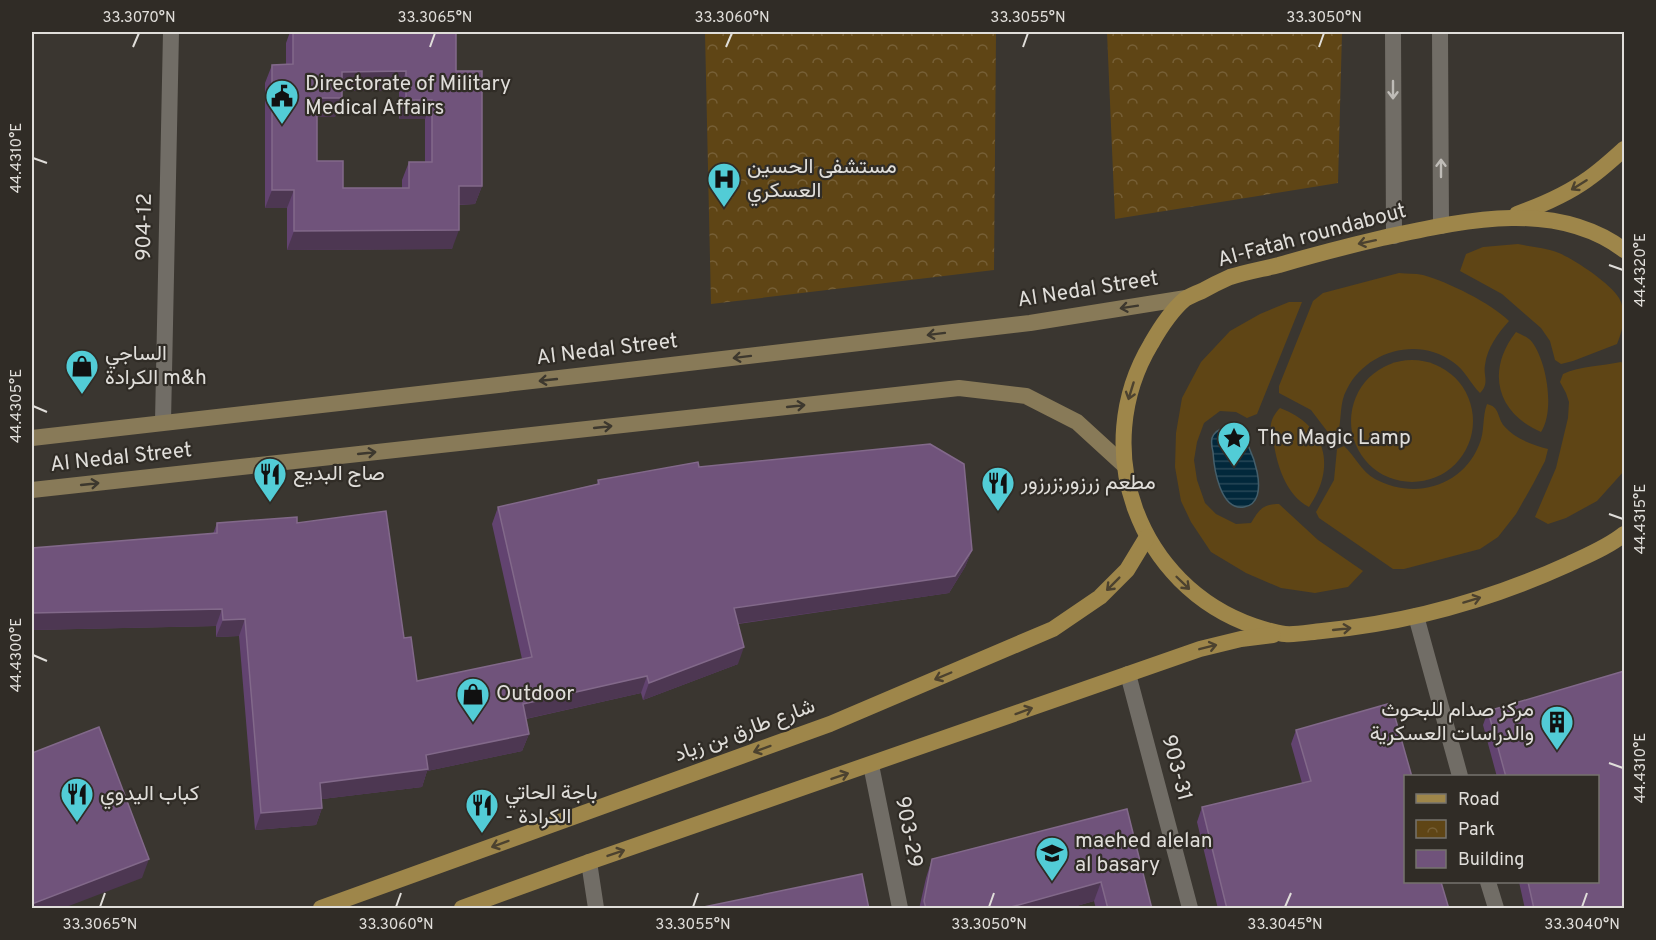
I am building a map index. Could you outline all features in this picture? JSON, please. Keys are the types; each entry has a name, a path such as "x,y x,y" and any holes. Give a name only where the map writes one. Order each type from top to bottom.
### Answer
{"main road":[{"path":"1507,218 1538,207 1564,194 1589,179 1624,149"},
{"name":"Al-Fatah roundabout","path":"1624,250 1588,230 1569,224 1528,218 1507,218 1458,223 1394,236 1229,278 1186,298 1161,327 1141,361 1128,398 1123,436 1124,465 1134,507 1147,537 1163,561 1182,583 1204,601 1229,616 1255,627 1283,634 1350,628 1416,616 1473,600 1537,578 1596,551 1624,534"},
{"name":"Al Nedal Street","path":"32,438 1030,323 1186,298"},
{"name":"Al Nedal Street","path":"32,490 959,388 1026,396 1077,422 1124,465"},
{"name":"شارع طارق بن زياد","path":"321,909 830,724 1053,629 1100,597 1127,570 1147,537"},
{"path":"462,909 1200,649 1241,639 1283,634"}],"street":[{"name":"904-12","path":"163,423 171,32"},
{"path":"1393,32 1394,236"},
{"path":"1440,32 1441,226"},
{"path":"1416,616 1459,775"},
{"name":"903-31","path":"1128,674 1190,909"},
{"name":"903-29","path":"871,765 900,909"},
{"path":"590,862 596,909"},
{"path":"1488,883 1496,909"}],"green space":[{"path":"705,32 996,32 994,270 711,304"},
{"path":"1107,32 1342,32 1338,183 1115,219"},
{"path":"1518,244 1566,256 1592,272 1614,292 1623,309 1622,327 1617,344 1561,364 1555,360 1550,341 1541,328 1502,294 1460,271 1466,254 1483,247"},
{"path":"1399,273 1423,275 1444,283 1480,300 1509,321 1497,336 1488,353 1485,365 1485,386 1480,393 1457,365 1439,354 1409,349 1394,352 1367,365 1356,376 1343,400 1338,434 1330,435 1311,410 1279,393 1279,386 1313,301 1323,293"},
{"path":"1289,302 1302,302 1257,414 1247,418 1236,412 1220,411 1204,423 1197,442 1194,460 1197,480 1205,503 1216,514 1236,524 1251,523 1262,509 1269,505 1279,504 1318,540 1363,571 1348,587 1315,593 1281,588 1246,573 1211,552 1191,522 1181,501 1175,467 1176,433 1182,398 1201,362 1230,331 1260,314"},
{"path":"1516,332 1532,342 1545,374 1548,412 1541,432 1514,414 1505,402 1500,389 1501,361"},
{"path":"1412,360 1435,365 1455,378 1468,398 1473,421 1468,444 1455,464 1435,477 1412,482 1389,477 1369,464 1356,444 1351,421 1356,398 1369,378 1389,365"},
{"path":"1621,362 1624,364 1624,471 1597,501 1566,518 1548,524 1535,517 1556,468 1568,418 1569,402 1560,382 1563,374"},
{"path":"1487,404 1494,407 1504,426 1513,435 1548,449 1545,461 1516,514 1498,537 1480,549 1404,569 1393,569 1319,518 1316,512 1334,480 1337,449 1344,446 1370,476 1390,485 1421,489 1435,486 1461,471 1471,459 1481,440"},
{"path":"1280,408 1296,415 1308,425 1317,436 1322,449 1323,477 1318,492 1309,507 1294,495 1279,467 1271,426 1273,417"}],"water":[{"path":"1226,427 1236,429 1243,438 1254,459 1257,472 1259,484 1257,495 1253,503 1244,507 1229,502 1224,496 1217,477 1212,438 1217,431"}],"building":[{"path":"293,32 456,32 456,71 482,71 482,186 459,186 459,230 294,231 294,190 272,190 272,65 293,64","holes":["406,71 406,100 432,100 432,162 409,162 409,188 343,188 343,161 317,161 317,98 342,98 342,72"]},
{"path":"930,444 964,464 972,550 955,576 734,608 744,647 649,683 647,676 523,704 529,734 426,755 428,769 320,783 322,808 261,813 245,619 223,620 222,609 32,613 32,548 217,533 217,523 297,517 297,523 386,511 404,638 411,637 417,681 532,657 498,507 599,484 598,480 698,462 699,467"},
{"path":"1624,671 1624,909 1534,909 1528,883 1599,883 1599,775 1505,775 1488,711"},
{"path":"1391,703 1411,775 1404,775 1404,883 1441,883 1449,909 1227,909 1202,807 1311,781 1296,730"},
{"name":"كباب اليدوي","path":"99,727 149,859 32,904 32,753"},
{"path":"1127,809 1152,909 1108,909 1101,882 1004,909 926,909 924,901 932,859"},
{"path":"862,874 869,909 694,909"}],"place":[{"name":"Directorate of Military Medical Affairs","path":"282,125"},
{"name":"مستشفى الحسين العسكري","path":"724,208"},
{"name":"الساجي الكرادة m&h","path":"82,395"},
{"name":"The Magic Lamp","path":"1234,467"},
{"name":"صاج البديع","path":"270,503"},
{"name":"مطعم زرزور;زرزور","path":"998,512"},
{"name":"Outdoor","path":"473,723"},
{"name":"مركز صدام للبحوث والدراسات العسكرية","path":"1557,751"},
{"name":"كباب اليدوي","path":"77,823"},
{"name":"باجة الحاتي - الكرادة","path":"482,834"},
{"name":"maehed alelan al basary","path":"1052,882"}]}
